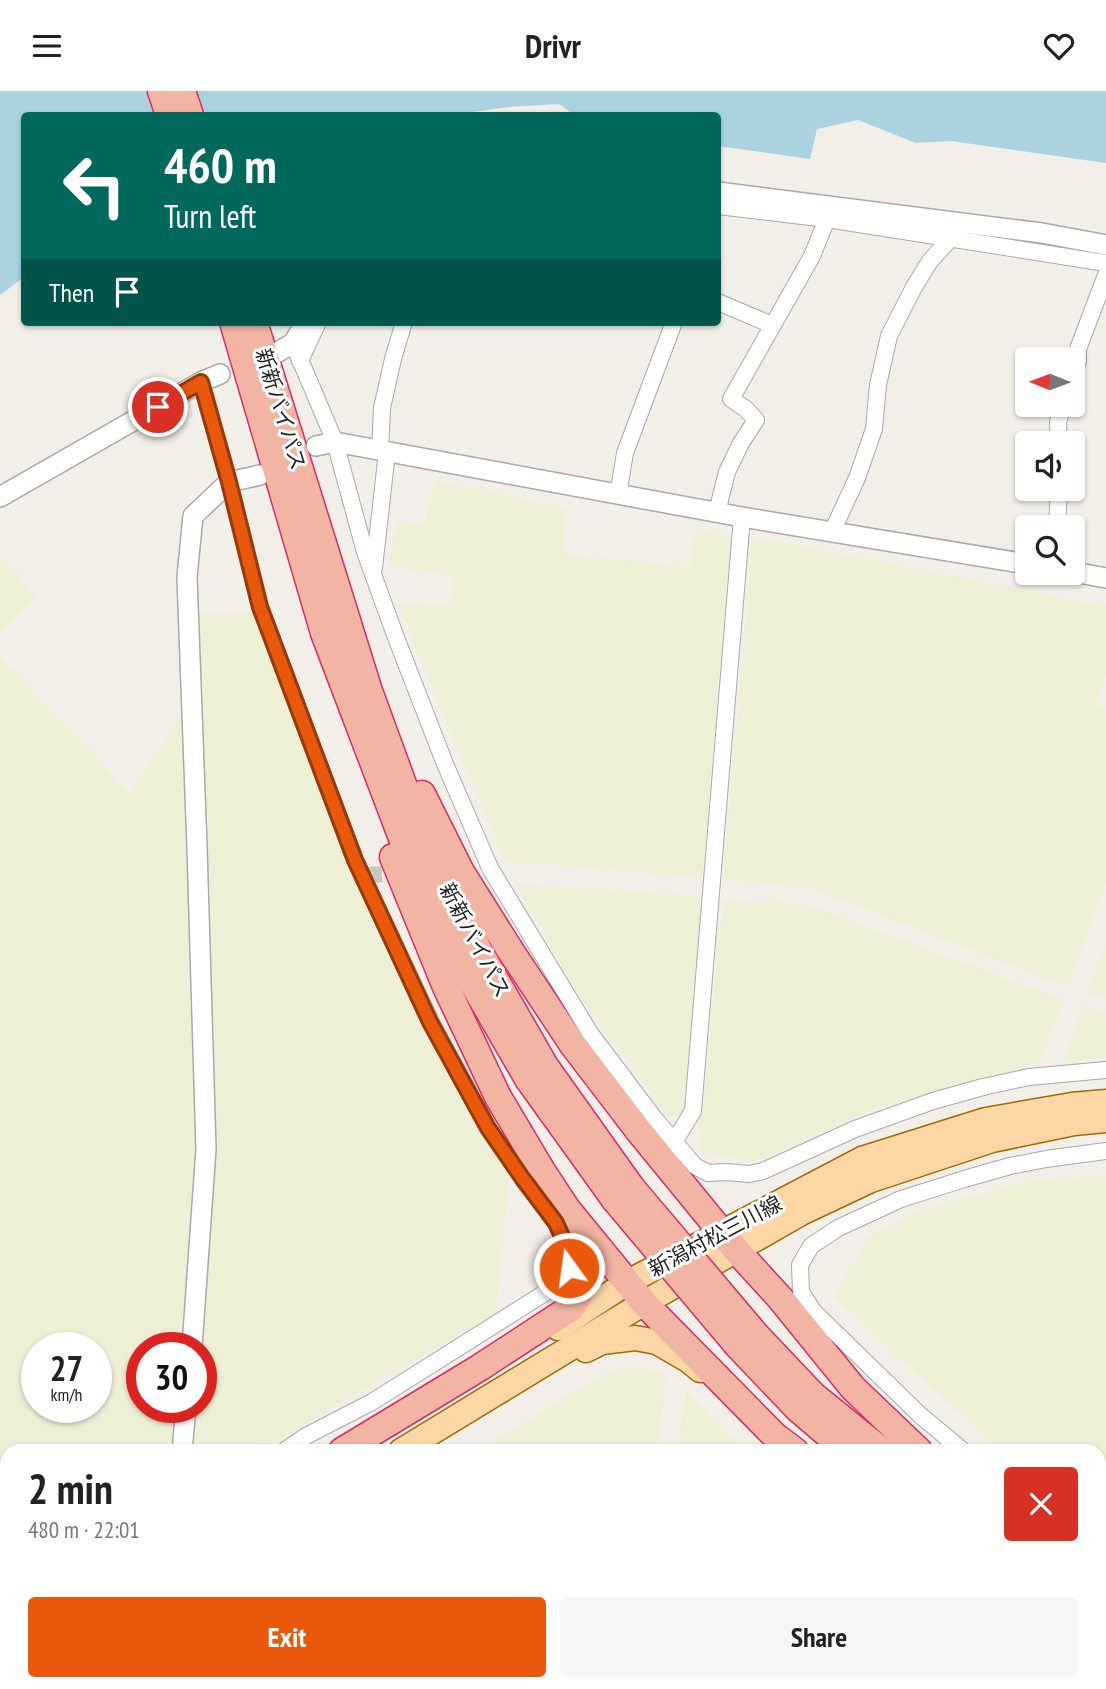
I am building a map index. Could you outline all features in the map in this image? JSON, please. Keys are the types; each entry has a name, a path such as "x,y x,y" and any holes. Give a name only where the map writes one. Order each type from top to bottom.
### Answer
{"highway":[{"path":"161,91 168,112"},
{"path":"182,91 189,112"},
{"name":"新新バイパス","path":"234,326 324,633 405,846 461,963 528,1079 747,1341 798,1409 839,1444"},
{"name":"新新バイパス","path":"255,326 369,691 422,837 479,951 623,1194"},
{"path":"324,633 370,798 446,987 498,1097 567,1209 644,1303 786,1444"},
{"path":"369,691 461,872 573,1045 729,1241 791,1295 853,1388 916,1441"},
{"path":"354,1444 480,1368 571,1308 581,1295 590,1263 589,1249 559,1217 547,1178"},
{"name":"新新バイパス","path":"747,1341 873,1444"}],"main road":[{"name":"新潟村松三川線","path":"412,1444 644,1303 729,1241 862,1159 986,1120 1106,1102"},
{"name":"新潟村松三川線","path":"369,1444 515,1357 628,1282 801,1213 871,1180 992,1140 1074,1123 1106,1120"},
{"path":"488,1398 505,1397 602,1342 635,1338 657,1342 688,1360 754,1415"}],"street":[{"path":"721,191 1041,233 1106,245"},
{"path":"721,206 952,237 1106,263"},
{"path":"717,512 727,473 741,443 756,420 731,399 811,256 827,219"},
{"path":"832,532 858,478 874,429 878,384 889,336 919,278 952,237"},
{"path":"1079,347 1106,275"},
{"path":"721,303 772,325"},
{"path":"305,326 297,352 326,444 482,869 590,1033 695,1167 708,1173 749,1174 763,1171 855,1129 933,1101 1029,1077 1106,1070"},
{"path":"273,355 297,352 315,326"},
{"path":"373,574 384,451 382,408 403,326"},
{"path":"618,495 625,453 673,326"},
{"path":"0,498 201,382 220,374"},
{"path":"201,382 260,607 355,860 430,1022 488,1128 523,1179 559,1217 569,1252 569,1268 556,1286 373,1402 294,1444"},
{"path":"326,444 384,451 742,517 1015,562"},
{"path":"193,1332 206,1149 187,577 193,516 229,482 260,475"},
{"path":"671,1170 674,1142 693,1111 742,517"},
{"path":"1085,574 1106,578"},
{"path":"355,860 366,875"},
{"path":"954,1444 920,1415 814,1312 791,1295 800,1265 811,1246 838,1228 901,1199 1010,1166 1106,1151"},
{"path":"916,1441 920,1415"},
{"path":"183,1444 185,1423"}],"green space":[{"path":"436,480 566,508 564,554 689,567 696,530 731,536 702,878 505,861 399,604 450,605 455,575 389,567 396,522 424,524"},
{"path":"753,537 1106,606 1106,674 1096,705 1106,710 1106,882 1068,987 808,887 723,880"},
{"path":"2,556 36,597 0,634 0,558"},
{"path":"198,613 254,613 334,826 423,1026 510,1172 496,1313 270,1444 0,1444 0,657 130,793 201,685"},
{"path":"515,883 702,896 686,1112 668,1117 570,982"},
{"path":"723,900 802,903 1064,1000 1039,1063 880,1107 755,1162 699,1153"},
{"path":"1106,942 1106,999 1087,992"},
{"path":"1083,1006 1106,1014 1106,1057 1063,1062"},
{"path":"1106,1176 1106,1444 992,1444 834,1297 868,1237 927,1208 1034,1180"},
{"path":"643,1367 666,1376 659,1444 490,1444 596,1378 621,1368"},
{"path":"687,1392 739,1444 680,1444"}],"water":[{"path":"0,91 1106,91 1106,163 951,141 916,143 858,120 817,129 810,159 721,146 721,112 571,112 559,104 472,112 21,112 21,279 0,295"}],"tunnel":[{"path":"366,875 406,873"}],"route":[{"path":"158,407 201,382 260,607 355,860 430,1022 488,1128 556,1223 569,1252 569,1268"}]}
